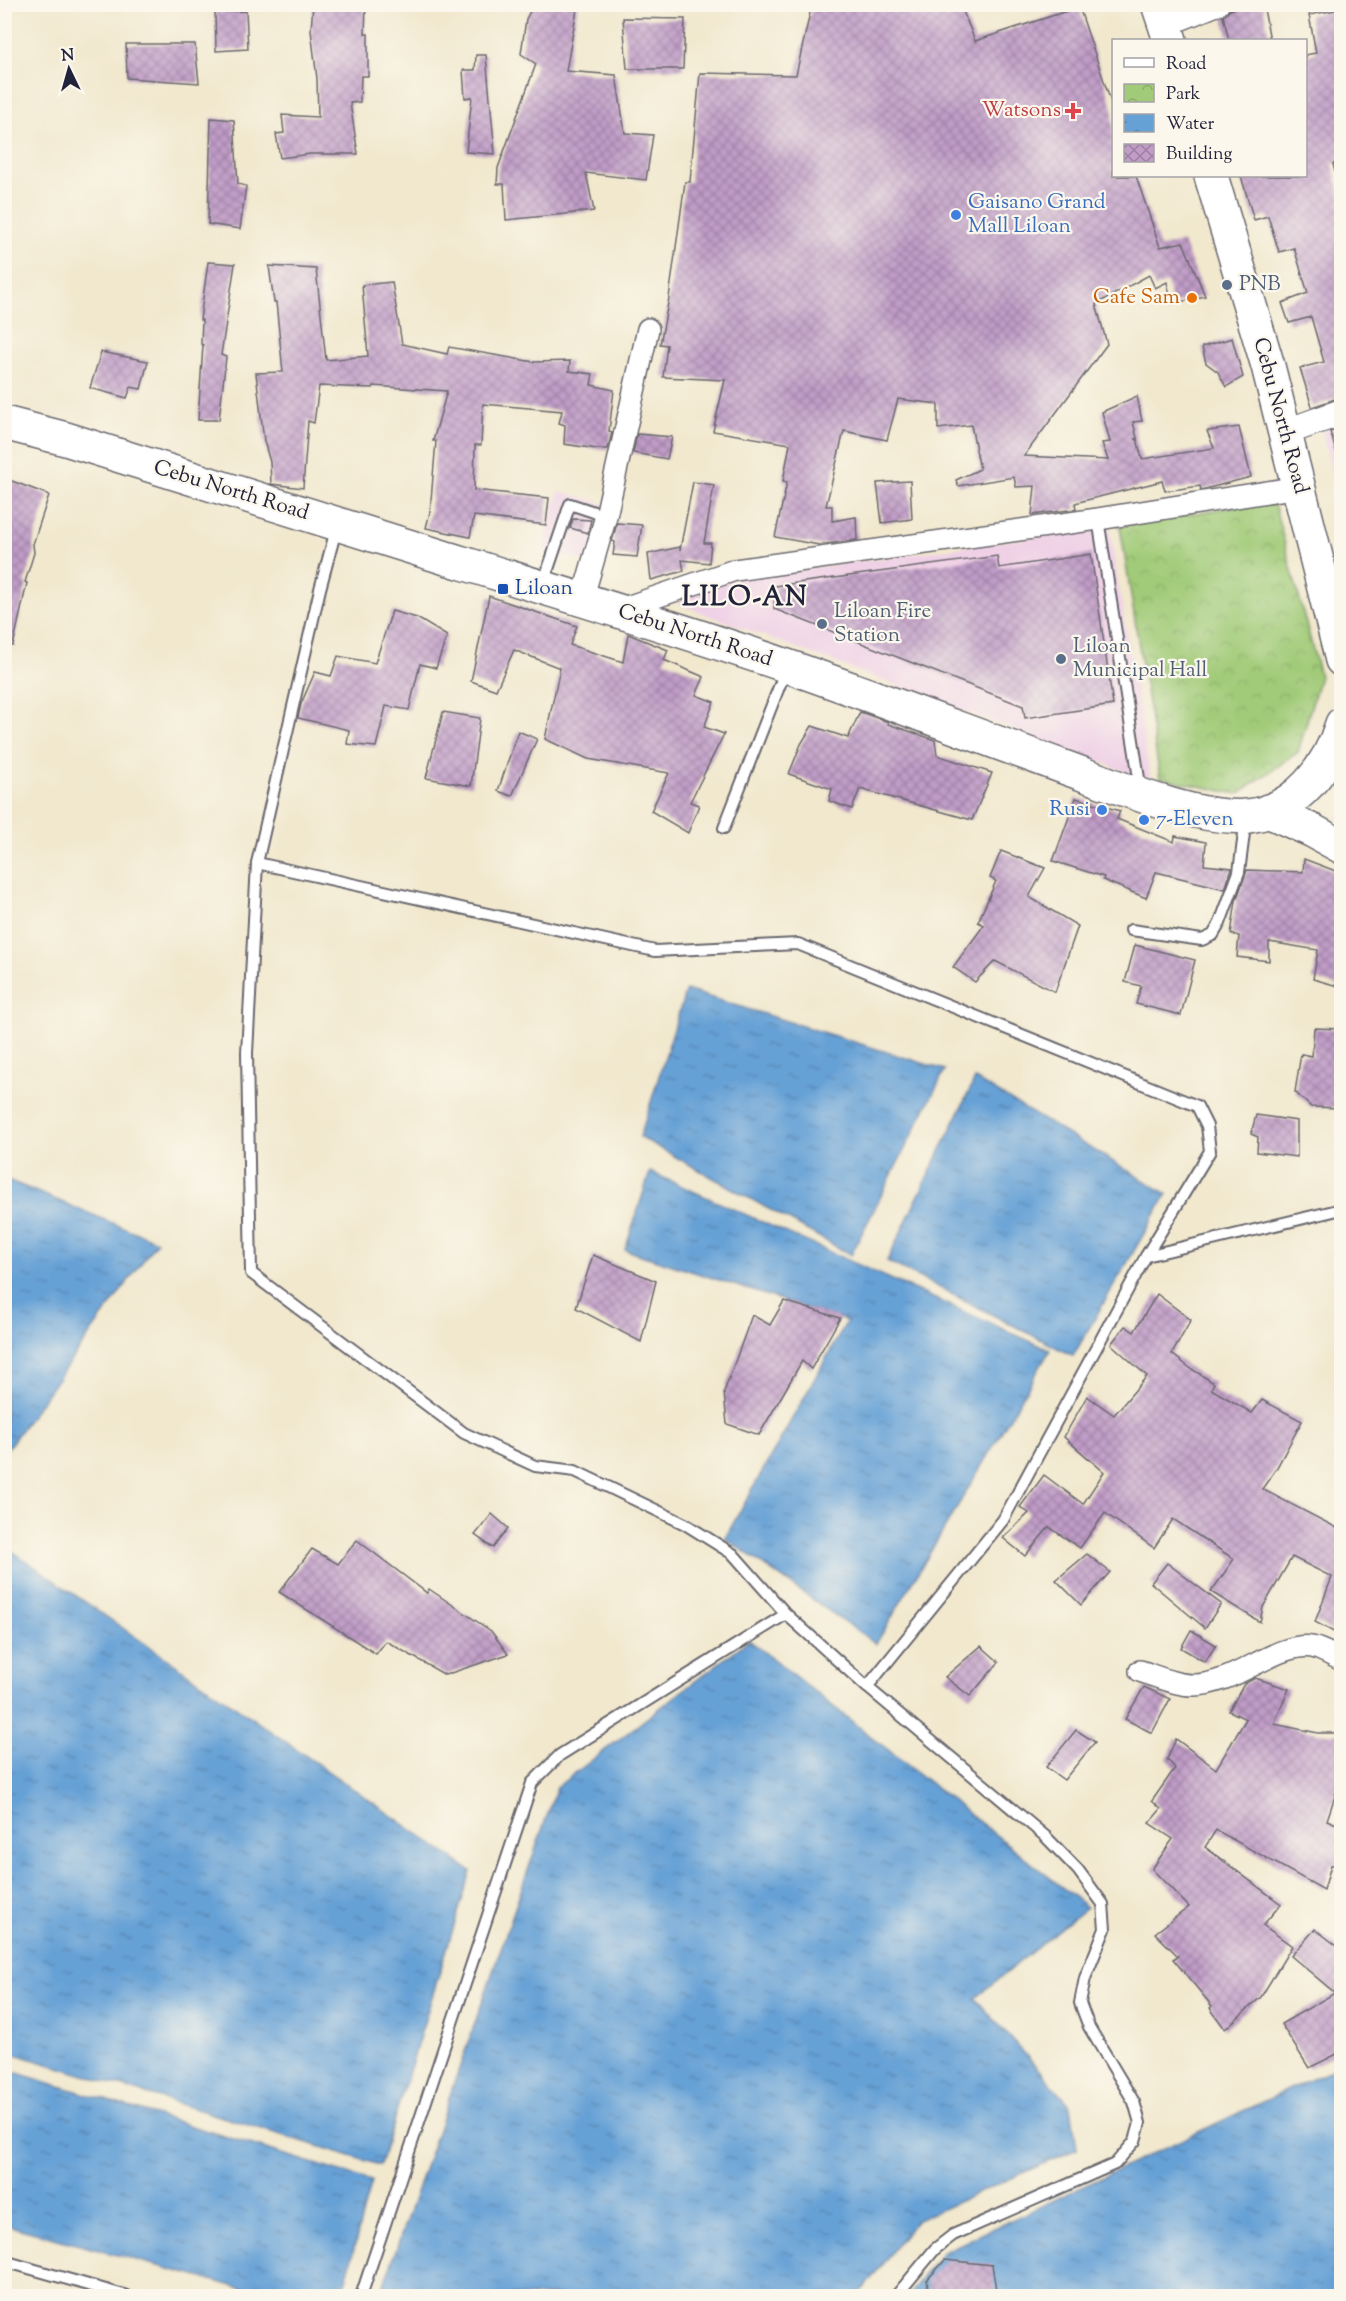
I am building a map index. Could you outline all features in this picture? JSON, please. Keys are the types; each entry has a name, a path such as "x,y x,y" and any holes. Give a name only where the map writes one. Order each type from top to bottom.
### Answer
{"main road":[{"name":"Cebu North Road","path":"1210,177 1269,366 1340,649"},
{"name":"Cebu North Road","path":"4,423 77,443 618,610 787,666 1141,795 1198,812 1217,815 1257,814"},
{"path":"1257,814 1294,797 1314,778 1330,754 1341,724"},
{"path":"1257,814 1312,831 1341,847"}],"street":[{"path":"1164,24 1219,4"},
{"path":"582,600 606,516 648,329"},
{"path":"1286,432 1341,412"},
{"path":"618,610 735,570 1098,519 1299,487"},
{"path":"1140,1671 1176,1683 1194,1685 1233,1676 1275,1654 1295,1647 1316,1648 1341,1660"}],"lane":[{"path":"542,587 570,504 606,516"},
{"path":"1098,519 1141,795"},
{"path":"337,524 257,863 247,1053 251,1273 464,1433 535,1466 575,1471 685,1524 733,1554 786,1614 867,1687 1045,1836 1078,1870 1103,1904 1105,1929 1084,1978 1080,2003 1089,2027 1134,2102 1140,2123 1135,2141 1115,2164 953,2235 935,2249 896,2296"},
{"path":"724,828 787,666"},
{"path":"1131,930 1202,940 1213,935 1220,923 1239,872 1257,814"},
{"path":"257,863 655,951 798,944 1197,1106 1207,1126 1210,1151 1146,1256 1003,1520 867,1687"},
{"path":"1146,1256 1341,1209"},
{"path":"361,2296 532,1783 560,1755 786,1614"},
{"path":"4,2261 127,2296"}],"shaded area":[{"path":"1341,423 1341,513 1322,431"},
{"path":"559,491 618,508 601,565 543,549"},
{"path":"1109,527 1151,781 676,603 732,579"}],"green space":[{"path":"1273,500 1320,676 1298,752 1238,794 1160,778 1120,526"}],"water":[{"path":"686,990 945,1070 851,1255 640,1137"},
{"path":"975,1079 1167,1194 1073,1356 887,1261"},
{"path":"650,1172 1050,1350 876,1644 725,1538 847,1321 625,1250"},
{"path":"5,1179 157,1241 5,1452"},
{"path":"5,1546 471,1871 380,2165 5,2051"},
{"path":"749,1640 1087,1907 975,1998 1071,2106 1077,2149 915,2221 858,2296 380,2296 557,1787"},
{"path":"1341,2065 1341,2296 908,2296 941,2253"},
{"path":"4,2069 371,2181 342,2296 270,2296 5,2225"}],"building":[{"path":"313,4 366,4 365,34 368,34 368,76 361,76 360,102 350,103 358,154 310,154 280,158 276,134 284,133 282,115 318,117 317,79 311,30"},
{"path":"534,4 578,4 566,71 616,75 625,133 653,135 646,180 586,173 594,211 506,220 504,184 497,184 498,168 536,64 521,54 526,19"},
{"name":"Gaisano Grand Mall Liloan","path":"812,4 961,6 975,41 1079,7 1112,105 1112,177 1136,177 1160,247 1183,242 1205,296 1172,304 1167,282 1155,288 1149,275 1096,304 1107,344 1024,456 1108,460 1102,443 1110,442 1102,412 1137,396 1142,421 1133,422 1137,438 1135,439 1137,439 1142,459 1214,448 1207,431 1239,427 1251,477 1201,490 1200,486 1165,491 1162,481 1075,503 1076,509 1032,515 1035,486 1016,487 1014,477 958,486 956,480 980,469 971,425 938,429 938,404 898,399 887,440 844,431 826,506 832,506 832,521 856,517 857,540 819,545 775,537 787,482 783,481 790,444 713,431 725,380 663,377 667,345 660,344 669,298 685,182 690,182 700,73 796,75"},
{"path":"1249,4 1263,4 1270,39 1229,39 1223,16 1230,10"},
{"path":"1341,9 1341,162 1333,164 1341,197 1341,278 1338,278 1341,322 1341,397 1312,407 1300,368 1324,362 1311,317 1289,323 1282,303 1308,293 1294,248 1279,252 1268,216 1254,220 1241,177 1307,177 1307,55 1316,53 1309,15"},
{"path":"246,11 248,49 216,51 215,12"},
{"path":"623,18 685,19 683,69 627,69"},
{"path":"126,44 195,44 199,83 127,78"},
{"path":"476,55 486,55 495,154 466,152 472,97 465,98 463,70 475,70"},
{"path":"211,118 234,120 238,184 246,186 240,229 208,224"},
{"path":"208,262 235,264 221,355 226,357 219,420 198,420 203,345 201,344 202,320 200,320"},
{"path":"269,266 316,269 326,360 368,356 362,285 392,282 402,344 447,354 449,347 534,362 570,361 569,371 593,374 591,385 614,390 609,431 612,432 608,449 564,444 565,425 559,423 562,411 483,404 481,445 475,445 474,490 549,498 546,525 474,516 470,537 426,528 430,512 436,441 433,441 447,391 373,386 373,388 319,386 314,423 308,421 303,488 271,484 270,462 264,441 256,373 283,372 276,302 274,302"},
{"path":"1232,338 1243,377 1226,387 1218,372 1206,363 1202,347"},
{"path":"101,352 148,361 141,389 131,387 127,398 90,388"},
{"path":"1341,428 1341,453 1337,454 1330,432"},
{"path":"637,434 672,437 667,459 633,453"},
{"path":"4,478 49,495 33,544 34,553 25,582 27,583 13,646 4,645"},
{"path":"910,481 912,519 882,523 877,483"},
{"path":"693,482 714,485 704,543 711,543 709,563 682,560 684,571 651,580 648,554 680,547 680,550"},
{"path":"573,519 591,520 588,533 570,528"},
{"path":"617,523 642,525 637,557 613,555 615,542 612,541"},
{"path":"1091,554 1113,705 1025,718 1023,706 774,609 775,586 997,556 999,568"},
{"path":"489,596 577,626 570,645 623,662 628,634 668,650 664,660 704,677 696,695 714,702 704,727 724,734 690,802 699,805 688,833 651,811 669,773 588,759 545,739 560,668 514,650 496,690 471,681"},
{"path":"392,611 417,618 447,636 436,668 420,664 409,710 386,706 376,747 347,744 349,730 298,718 301,704 315,672 331,676 338,656 375,663"},
{"path":"443,712 480,718 471,786 426,778"},
{"path":"860,712 935,740 937,755 992,773 972,820 860,789 852,809 829,801 832,789 789,774 801,744 812,726 848,738"},
{"path":"518,731 537,739 512,796 498,791"},
{"path":"1076,798 1120,811 1117,819 1174,842 1175,836 1206,842 1204,865 1232,868 1225,889 1156,872 1146,898 1103,880 1104,877 1053,861"},
{"path":"1001,851 1045,868 1029,897 1078,926 1055,992 995,961 975,982 953,967 984,925 978,922 996,881 990,878"},
{"path":"1304,859 1341,873 1341,987 1313,979 1318,950 1269,942 1269,961 1237,957 1239,936 1231,934 1236,901 1247,870 1303,872"},
{"path":"1135,945 1195,960 1181,1015 1136,1004 1141,986 1125,982"},
{"path":"1314,1028 1341,1029 1341,1108 1311,1107 1295,1092 1301,1054 1312,1056"},
{"path":"1256,1115 1297,1121 1297,1157 1257,1152 1258,1137 1251,1134"},
{"path":"593,1255 656,1281 641,1342 576,1308"},
{"path":"1157,1294 1191,1320 1172,1354 1214,1383 1211,1389 1252,1413 1262,1400 1302,1421 1276,1469 1262,1489 1341,1530 1341,1636 1315,1622 1332,1577 1292,1557 1263,1607 1260,1622 1211,1592 1234,1559 1173,1519 1154,1548 1105,1513 1080,1548 1049,1527 1025,1556 1003,1538 1029,1513 1020,1507 1044,1475 1083,1504 1104,1472 1064,1437 1087,1396 1114,1415 1147,1376 1111,1344 1125,1326 1134,1332"},
{"path":"784,1301 840,1318 811,1369 802,1361 759,1435 727,1424 724,1392 752,1315 770,1325"},
{"path":"492,1514 508,1528 493,1548 475,1535"},
{"path":"357,1540 427,1593 429,1589 491,1631 508,1654 445,1675 386,1641 376,1654 279,1592 312,1549 338,1564"},
{"path":"1087,1554 1110,1572 1081,1605 1056,1580"},
{"path":"1167,1563 1221,1604 1205,1628 1151,1583"},
{"path":"1191,1630 1216,1645 1205,1662 1181,1648"},
{"path":"981,1646 999,1662 970,1696 945,1677"},
{"path":"1255,1678 1289,1689 1274,1724 1318,1733 1341,1733 1341,1778 1327,1820 1341,1826 1341,1865 1331,1865 1324,1890 1216,1830 1205,1847 1281,1904 1263,1925 1292,1946 1261,1997 1225,2029 1210,2008 1212,2006 1173,1959 1178,1956 1155,1933 1189,1907 1152,1869 1173,1839 1149,1823 1161,1809 1152,1801 1175,1768 1167,1759 1176,1739 1216,1769 1246,1719 1229,1711 1244,1684"},
{"path":"1144,1687 1170,1699 1152,1733 1125,1719"},
{"path":"1076,1730 1095,1742 1064,1780 1046,1767"},
{"path":"1315,1929 1341,1949 1341,2052 1309,2068 1281,2024 1335,1993 1291,1956"},
{"path":"945,2260 992,2265 997,2296 929,2296 927,2280"}],"place":[{"name":"Watsons","path":"1073,111"},
{"name":"Gaisano Grand Mall Liloan","path":"956,215"},
{"name":"PNB","path":"1227,285"},
{"name":"Cafe Sam","path":"1192,298"},
{"name":"Liloan","path":"503,589"},
{"name":"Liloan Fire Station","path":"822,624"},
{"name":"Liloan Municipal Hall","path":"1061,659"},
{"name":"Rusi","path":"1102,810"},
{"name":"7-Eleven","path":"1144,820"}],"district":[{"name":"LILO-AN","path":"745,598"}]}
